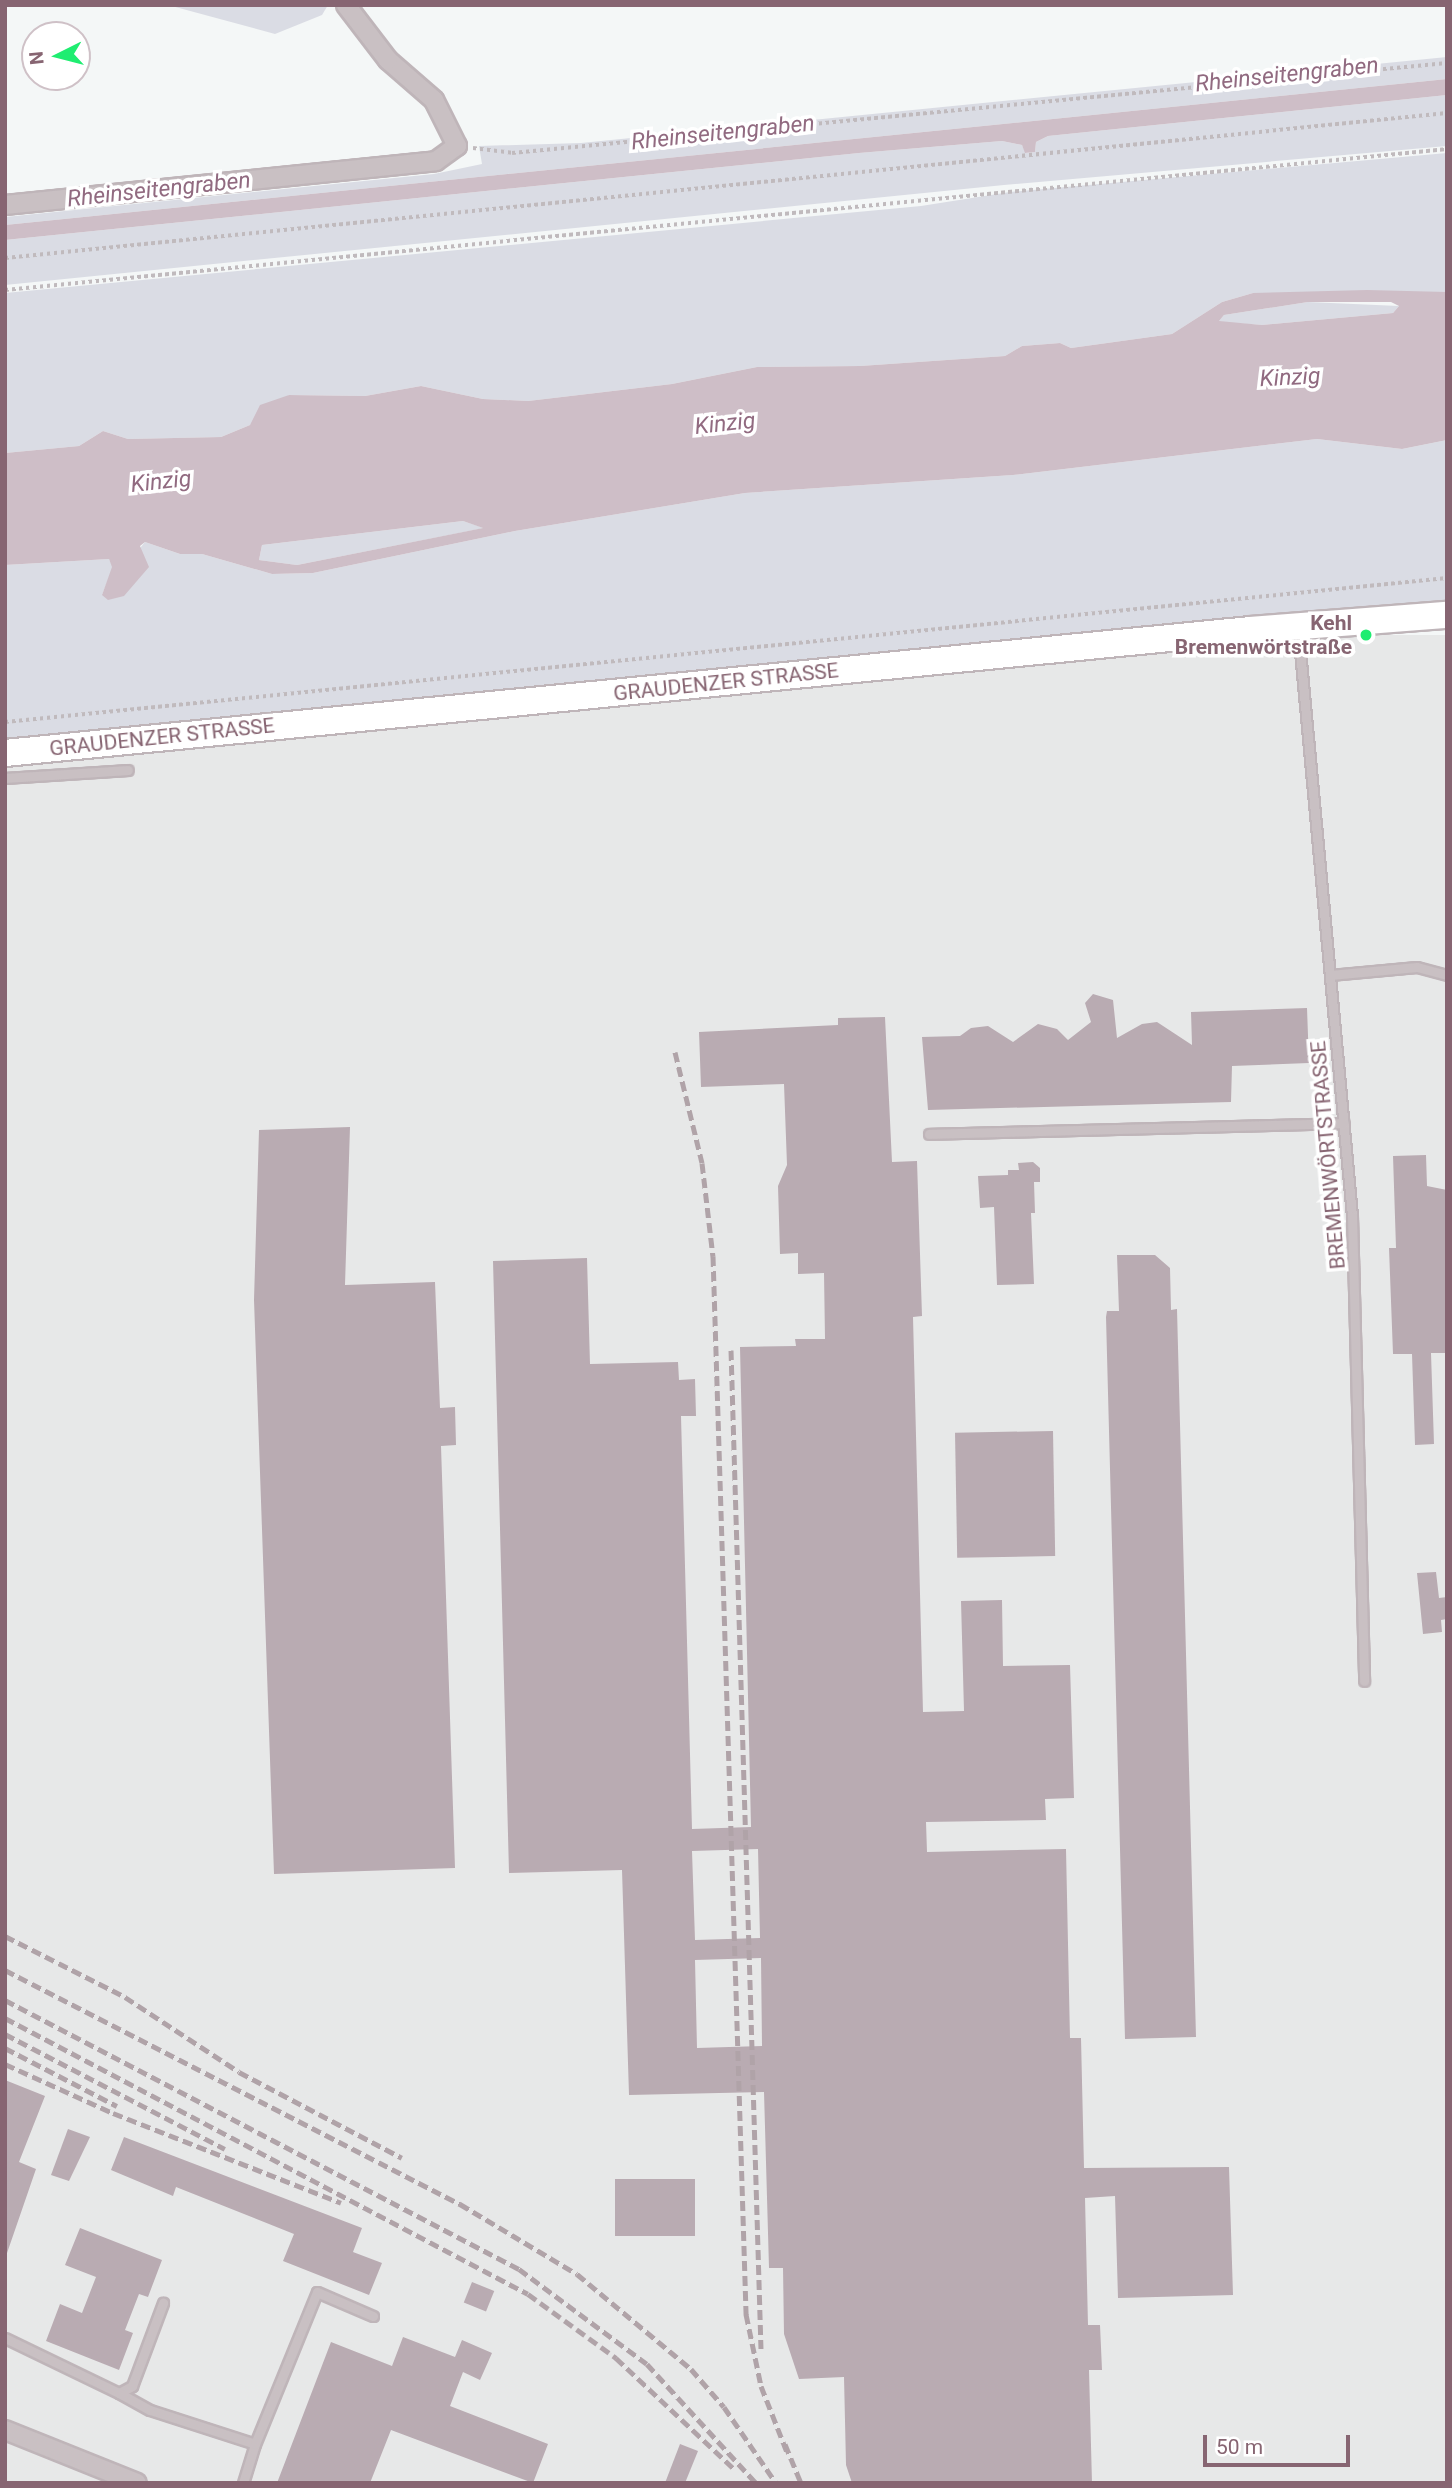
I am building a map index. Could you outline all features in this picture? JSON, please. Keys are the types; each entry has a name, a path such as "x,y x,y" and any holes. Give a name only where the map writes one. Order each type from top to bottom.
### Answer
{"street":[{"path":"5,205 436,161 457,146 434,100 388,60 346,5"},
{"name":"GRAUDENZER STRASSE","path":"5,753 1447,615"},
{"path":"5,2430 137,2483"}],"lane":[{"name":"BREMENWÖRTSTRASSE","path":"1297,628 1344,1123 1356,1286 1364,1681"},
{"path":"5,778 128,770"},
{"path":"1330,975 1417,967 1447,975"},
{"path":"929,1134 1344,1123"},
{"path":"243,2483 255,2444 317,2292 373,2316"},
{"path":"119,2393 132,2386 163,2302"},
{"path":"5,2338 150,2410 255,2444"}],"path":[{"path":"457,146 512,153 1447,63"},
{"path":"5,258 1447,113"},
{"path":"5,289 1447,149"},
{"path":"5,722 1447,578"}],"shaded area":[{"path":"168,5 328,5 322,15 275,34"},
{"path":"1447,57 1447,79 5,225 5,217 434,174 482,164 479,146 581,143"},
{"path":"1447,95 1447,146 1004,185 5,285 5,240 859,153 1002,141 1022,145 1026,153 1035,152 1036,142 1048,136"},
{"path":"1447,153 1447,292 1253,293 1222,302 1172,334 1071,348 1060,343 1022,346 1005,356 860,366 757,367 672,384 528,401 483,399 421,386 365,396 289,395 250,425 221,437 128,439 103,431 79,446 5,453 5,293 921,206 1010,192"},
{"path":"1308,302 1399,306 1393,313 1262,325 1218,322 1224,315"},
{"path":"1317,439 1402,449 1447,440 1447,604 5,743 5,565 109,559 113,567 102,595 145,542 180,554 202,554 272,574 313,573 515,531 745,493 1013,475"},
{"path":"463,521 484,528 297,565 259,560 262,545"},
{"path":"5,635 1447,635 1447,2483 5,2483"}],"water":[{"path":"1447,79 1447,95 1048,136 1036,142 1035,152 1025,153 1022,145 1002,141 859,153 5,240 5,225"},
{"name":"Kinzig","path":"1367,290 1447,292 1447,440 1402,449 1317,439 1013,475 745,493 515,531 313,573 272,574 202,554 180,554 145,542 140,546 149,567 124,596 108,600 102,595 112,567 109,559 5,565 5,453 79,446 103,431 128,439 221,437 250,425 260,405 289,395 365,396 421,386 483,399 528,401 672,384 757,367 860,366 1005,356 1022,346 1060,343 1071,348 1172,334 1222,302 1253,293","holes":["1308,302 1391,302 1399,306 1393,313 1262,325 1219,321 1224,315","463,521 483,528 297,565 259,560 262,545"]}],"building":[{"path":"1093,994 1113,1000 1117,1038 1142,1024 1157,1022 1192,1045 1191,1012 1307,1008 1309,1063 1232,1066 1231,1102 928,1110 922,1037 960,1036 971,1028 988,1026 1013,1042 1038,1024 1057,1029 1068,1040 1091,1022 1085,1003"},
{"path":"885,1017 892,1162 917,1161 922,1316 913,1317 923,1712 964,1711 961,1601 1002,1600 1003,1666 1070,1665 1074,1798 1045,1799 1046,1820 926,1822 927,1852 1066,1849 1070,2038 1081,2038 1084,2168 1229,2167 1233,2295 1118,2298 1115,2196 1085,2198 1088,2325 1100,2325 1102,2370 1089,2370 1092,2483 852,2483 846,2465 844,2377 799,2379 784,2334 783,2268 769,2268 764,2092 629,2095 622,1870 509,1873 493,1261 587,1258 590,1364 678,1362 679,1380 695,1379 696,1416 681,1416 692,1829 751,1827 740,1347 796,1346 795,1339 825,1339 824,1273 798,1274 798,1253 780,1254 778,1186 787,1165 784,1084 701,1087 699,1032 838,1025 838,1018","holes":["758,1849 760,1938 695,1940 692,1851","761,1958 762,2046 697,2048 695,1960"]},
{"path":"350,1127 345,1285 435,1282 440,1408 455,1407 456,1445 441,1446 455,1868 274,1874 254,1300 259,1130"},
{"path":"1426,1155 1427,1186 1447,1190 1447,1353 1431,1353 1434,1444 1415,1445 1412,1354 1393,1354 1389,1248 1396,1248 1393,1156"},
{"path":"1033,1162 1040,1168 1040,1182 1034,1182 1035,1213 1031,1213 1034,1284 997,1285 994,1207 980,1208 978,1176 1008,1175 1008,1170 1019,1170 1018,1163"},
{"path":"1117,1255 1155,1255 1170,1268 1171,1310 1177,1309 1196,2037 1125,2039 1106,1317 1107,1311 1119,1311"},
{"path":"1053,1431 1055,1556 957,1558 955,1433"},
{"path":"1436,1572 1439,1598 1447,1597 1447,1619 1441,1620 1442,1632 1423,1634 1417,1573"},
{"path":"5,2080 45,2096 19,2162 36,2169 6,2256"},
{"path":"68,2129 90,2137 69,2181 51,2175"},
{"path":"124,2137 362,2228 353,2252 382,2263 369,2295 283,2261 294,2234 176,2187 173,2196 111,2170"},
{"path":"615,2179 695,2179 695,2236 615,2236"},
{"path":"80,2228 162,2260 148,2297 139,2294 125,2330 133,2333 119,2370 46,2341 60,2304 82,2313 96,2277 65,2265"},
{"path":"472,2282 494,2291 486,2311 464,2302"},
{"path":"403,2337 455,2357 462,2340 492,2353 480,2380 463,2372 450,2406 548,2444 533,2483 391,2430 370,2483 277,2483 331,2342 392,2366"},
{"path":"680,2444 698,2451 685,2483 665,2483"}],"railway":[{"path":"675,1052 702,1163 713,1256 746,2314 761,2386 787,2452"},
{"path":"731,1350 761,2349"},
{"path":"5,1936 125,1997 239,2072 402,2158"},
{"path":"5,1970 460,2204 577,2274 691,2369 724,2407 776,2483"},
{"path":"5,2000 519,2269 647,2364 756,2483"},
{"path":"5,2018 528,2294 616,2358 733,2468"},
{"path":"5,2034 225,2149"},
{"path":"5,2048 117,2106"},
{"path":"5,2064 113,2113 341,2203"},
{"path":"785,2444 801,2483"}],"place":[{"name":"Kehl Bremenwörtstraße","path":"1366,635"}],"water label":[{"name":"Rheinseitengraben","path":"1287,75"},
{"name":"Rheinseitengraben","path":"723,133"},
{"name":"Rheinseitengraben","path":"159,190"}]}
